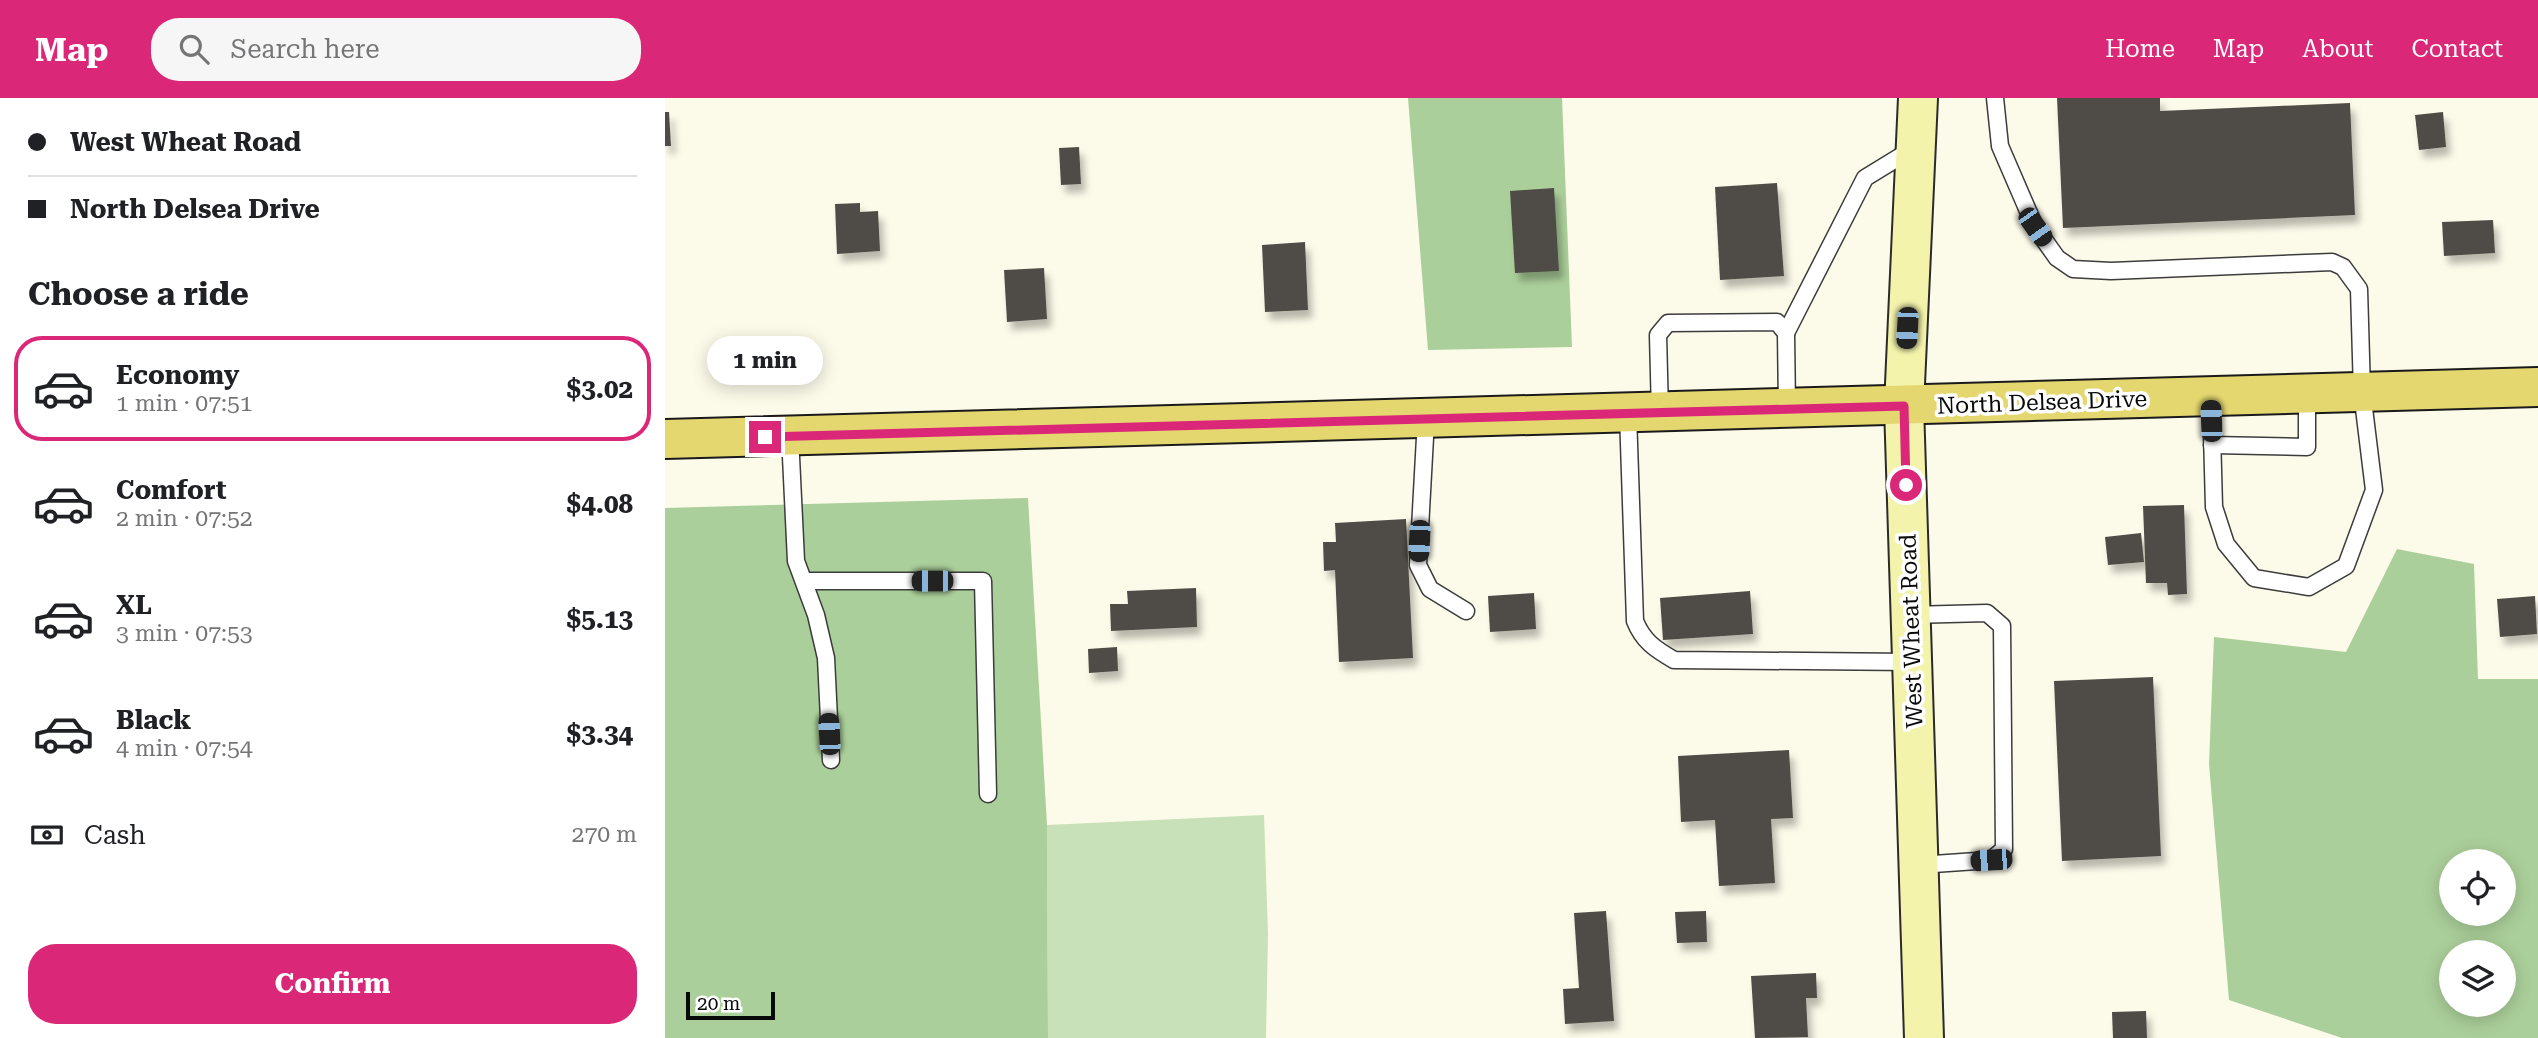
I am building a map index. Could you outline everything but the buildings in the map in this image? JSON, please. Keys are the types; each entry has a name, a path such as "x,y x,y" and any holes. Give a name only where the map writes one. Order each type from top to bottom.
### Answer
{"main road":[{"name":"North Delsea Drive","path":"665,439 2538,387"}],"street":[{"name":"West Wheat Road","path":"1918,98 1904,406 1924,1038"}],"lane":[{"path":"1995,98 2000,146 2035,227 2057,258 2073,269 2111,271 2332,262 2343,267 2359,289 2362,392 2374,490 2346,566 2309,587 2254,578 2226,544 2214,507 2211,397"},
{"path":"1787,409 1786,333 1865,178 1916,147"},
{"path":"1786,333 1777,322 1668,323 1658,334 1644,413 1635,621 1641,635 1653,648 1674,660 1912,662"},
{"path":"2212,445 2307,447 2307,394"},
{"path":"1426,419 1418,565 1430,589 1467,611"},
{"path":"790,436 796,561 816,615 826,658 831,760"},
{"path":"804,581 983,581 988,794"},
{"path":"1910,615 1987,612 2003,625 2004,849 1991,860 1919,865"}],"green space":[{"path":"1408,98 1562,98 1572,347 1428,350"},
{"path":"1028,498 1047,825 1048,1038 665,1038 665,508"},
{"path":"2397,549 2474,564 2478,679 2538,679 2538,1038 2342,1038 2229,1000 2209,764 2214,637 2346,652"},
{"path":"1264,815 1268,934 1266,1038 1048,1038 1047,825"}],"route":[{"path":"765,437 1904,406 1906,485"}]}
